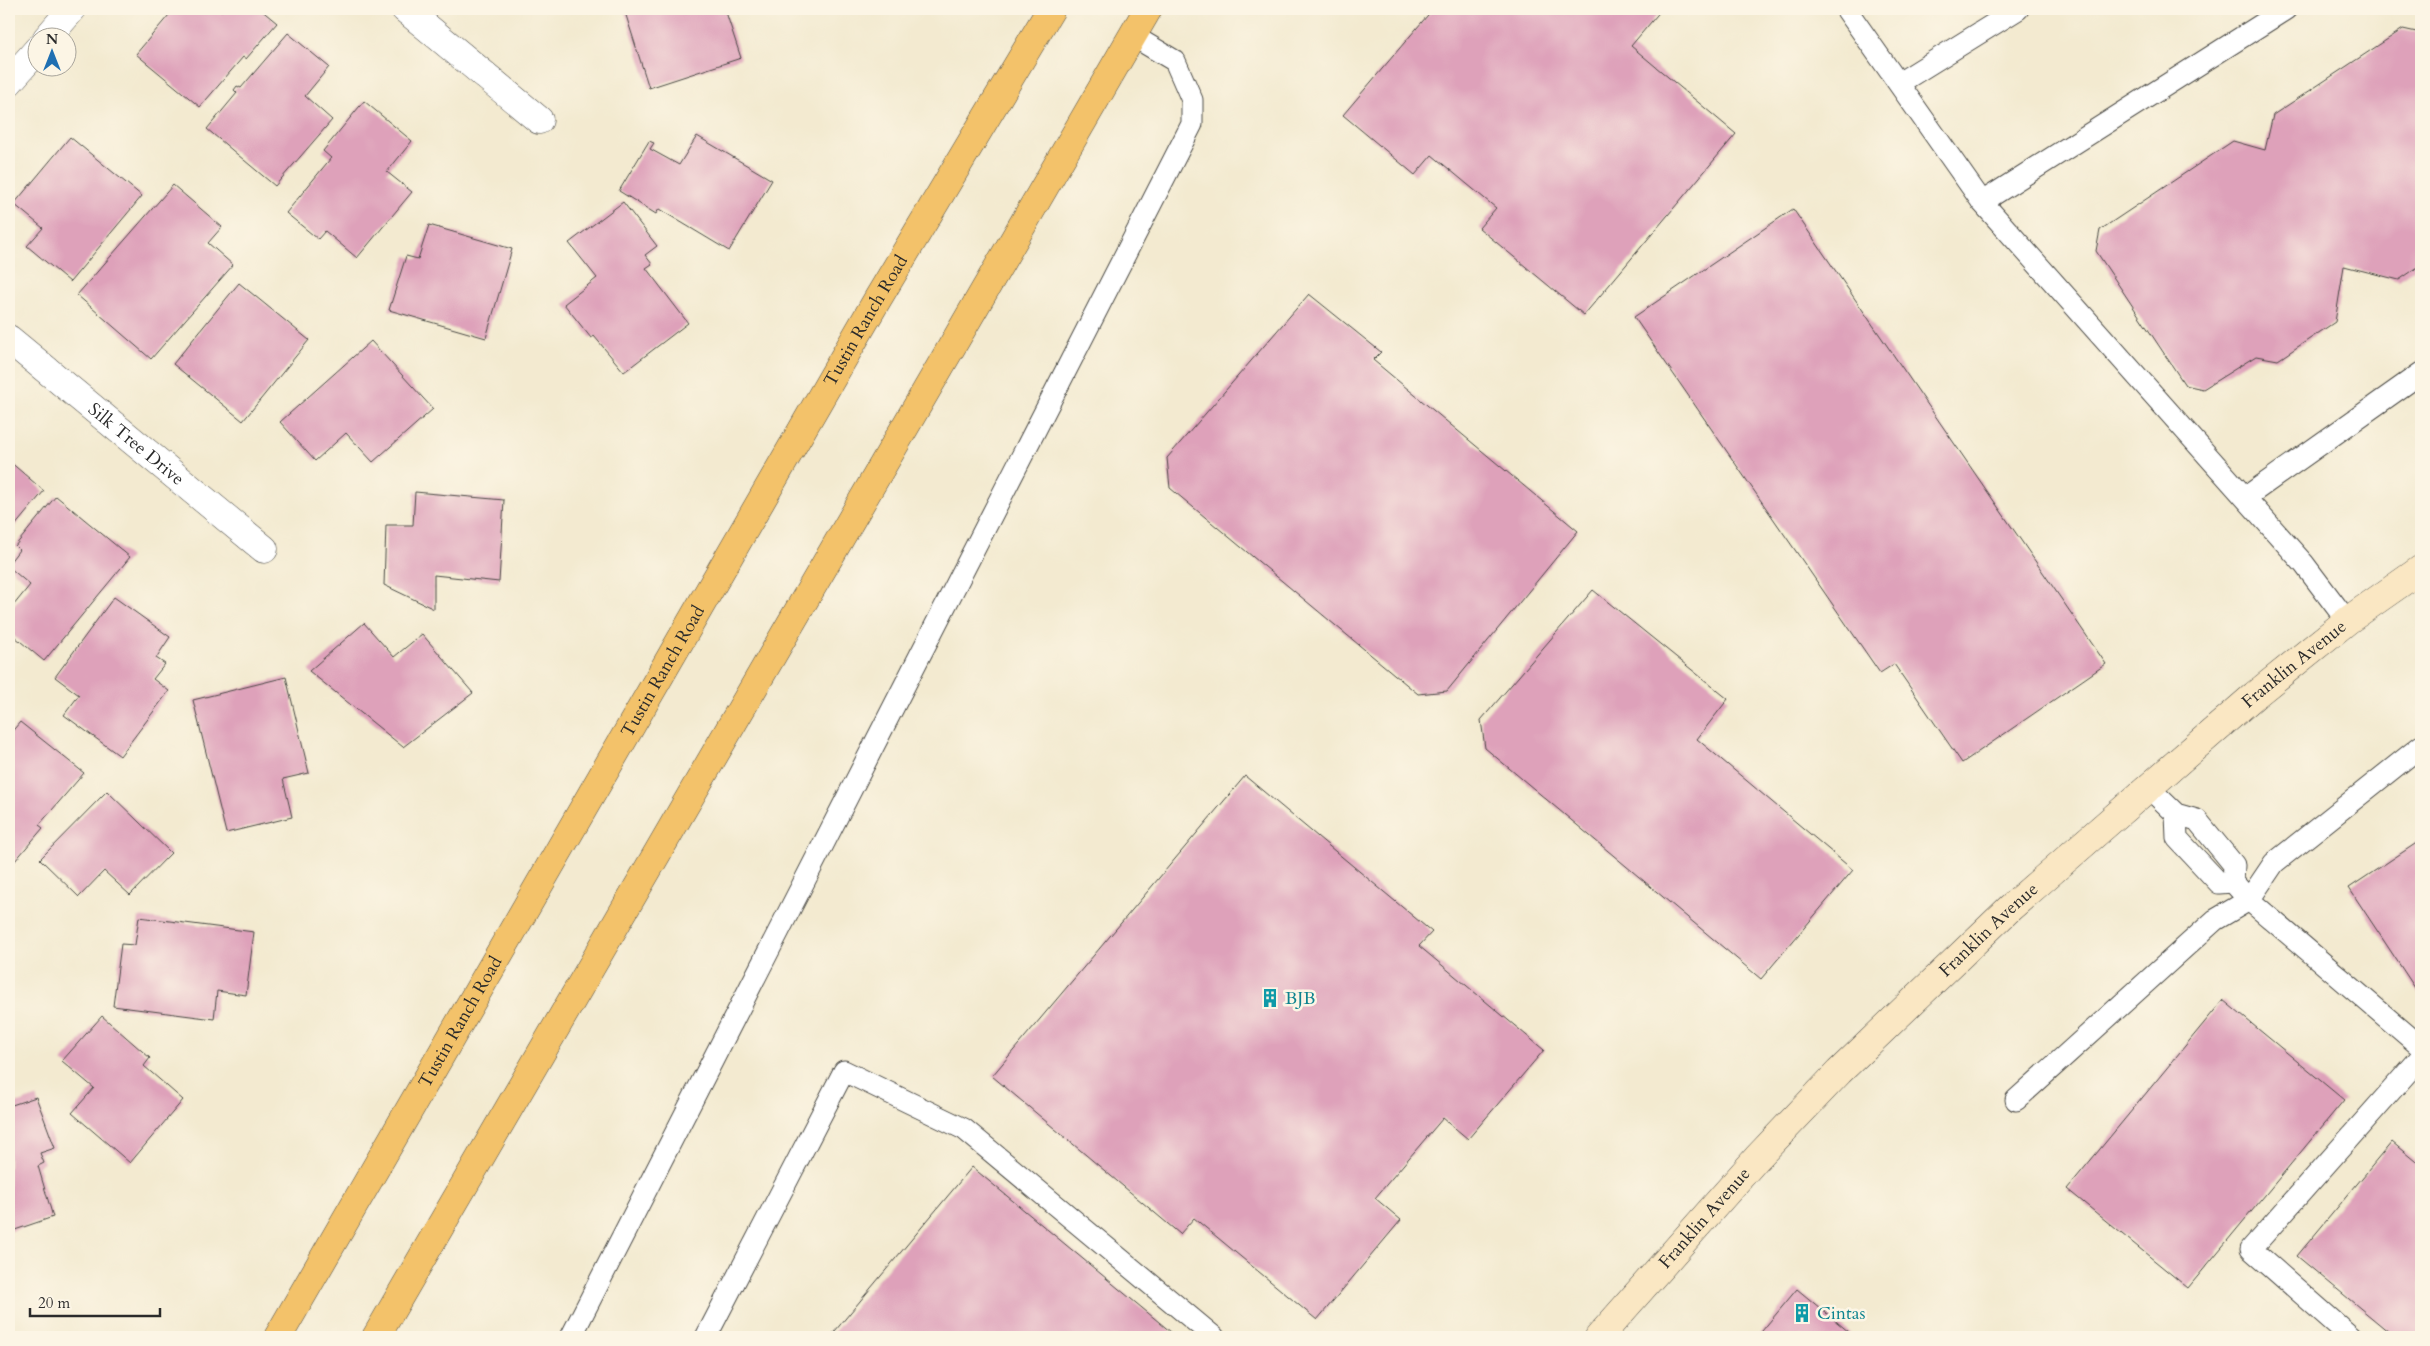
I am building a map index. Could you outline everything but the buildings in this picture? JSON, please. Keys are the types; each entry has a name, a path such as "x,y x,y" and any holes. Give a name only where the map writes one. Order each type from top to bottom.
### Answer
{"main road":[{"name":"Tustin Ranch Road","path":"278,1337 876,300 1051,9"},
{"path":"376,1337 1148,9"}],"street":[{"path":"56,28 72,9"},
{"path":"404,9 539,120"},
{"path":"9,82 28,60"},
{"name":"Silk Tree Drive","path":"9,339 264,549"},
{"name":"Franklin Avenue","path":"1599,1337 1757,1158 1839,1072 2010,908 2255,695 2347,621 2421,569"}],"lane":[{"path":"1846,9 1982,202 2246,497 2304,564 2347,621"},
{"path":"1899,83 2018,9"},
{"path":"1982,202 2286,9"},
{"path":"571,1337 1192,124 1192,100 1175,61 1133,36"},
{"path":"2246,497 2421,373"},
{"path":"2016,1100 2215,920 2249,900 2274,863 2421,746"},
{"path":"2150,788 2176,814 2177,838 2219,883 2233,882 2249,900 2421,1047"},
{"path":"2351,1337 2251,1249 2421,1056"},
{"path":"706,1337 844,1071 964,1129 1214,1337"}],"place":[{"name":"BJB","path":"1270,998"},
{"name":"Cintas","path":"1802,1313"}]}
